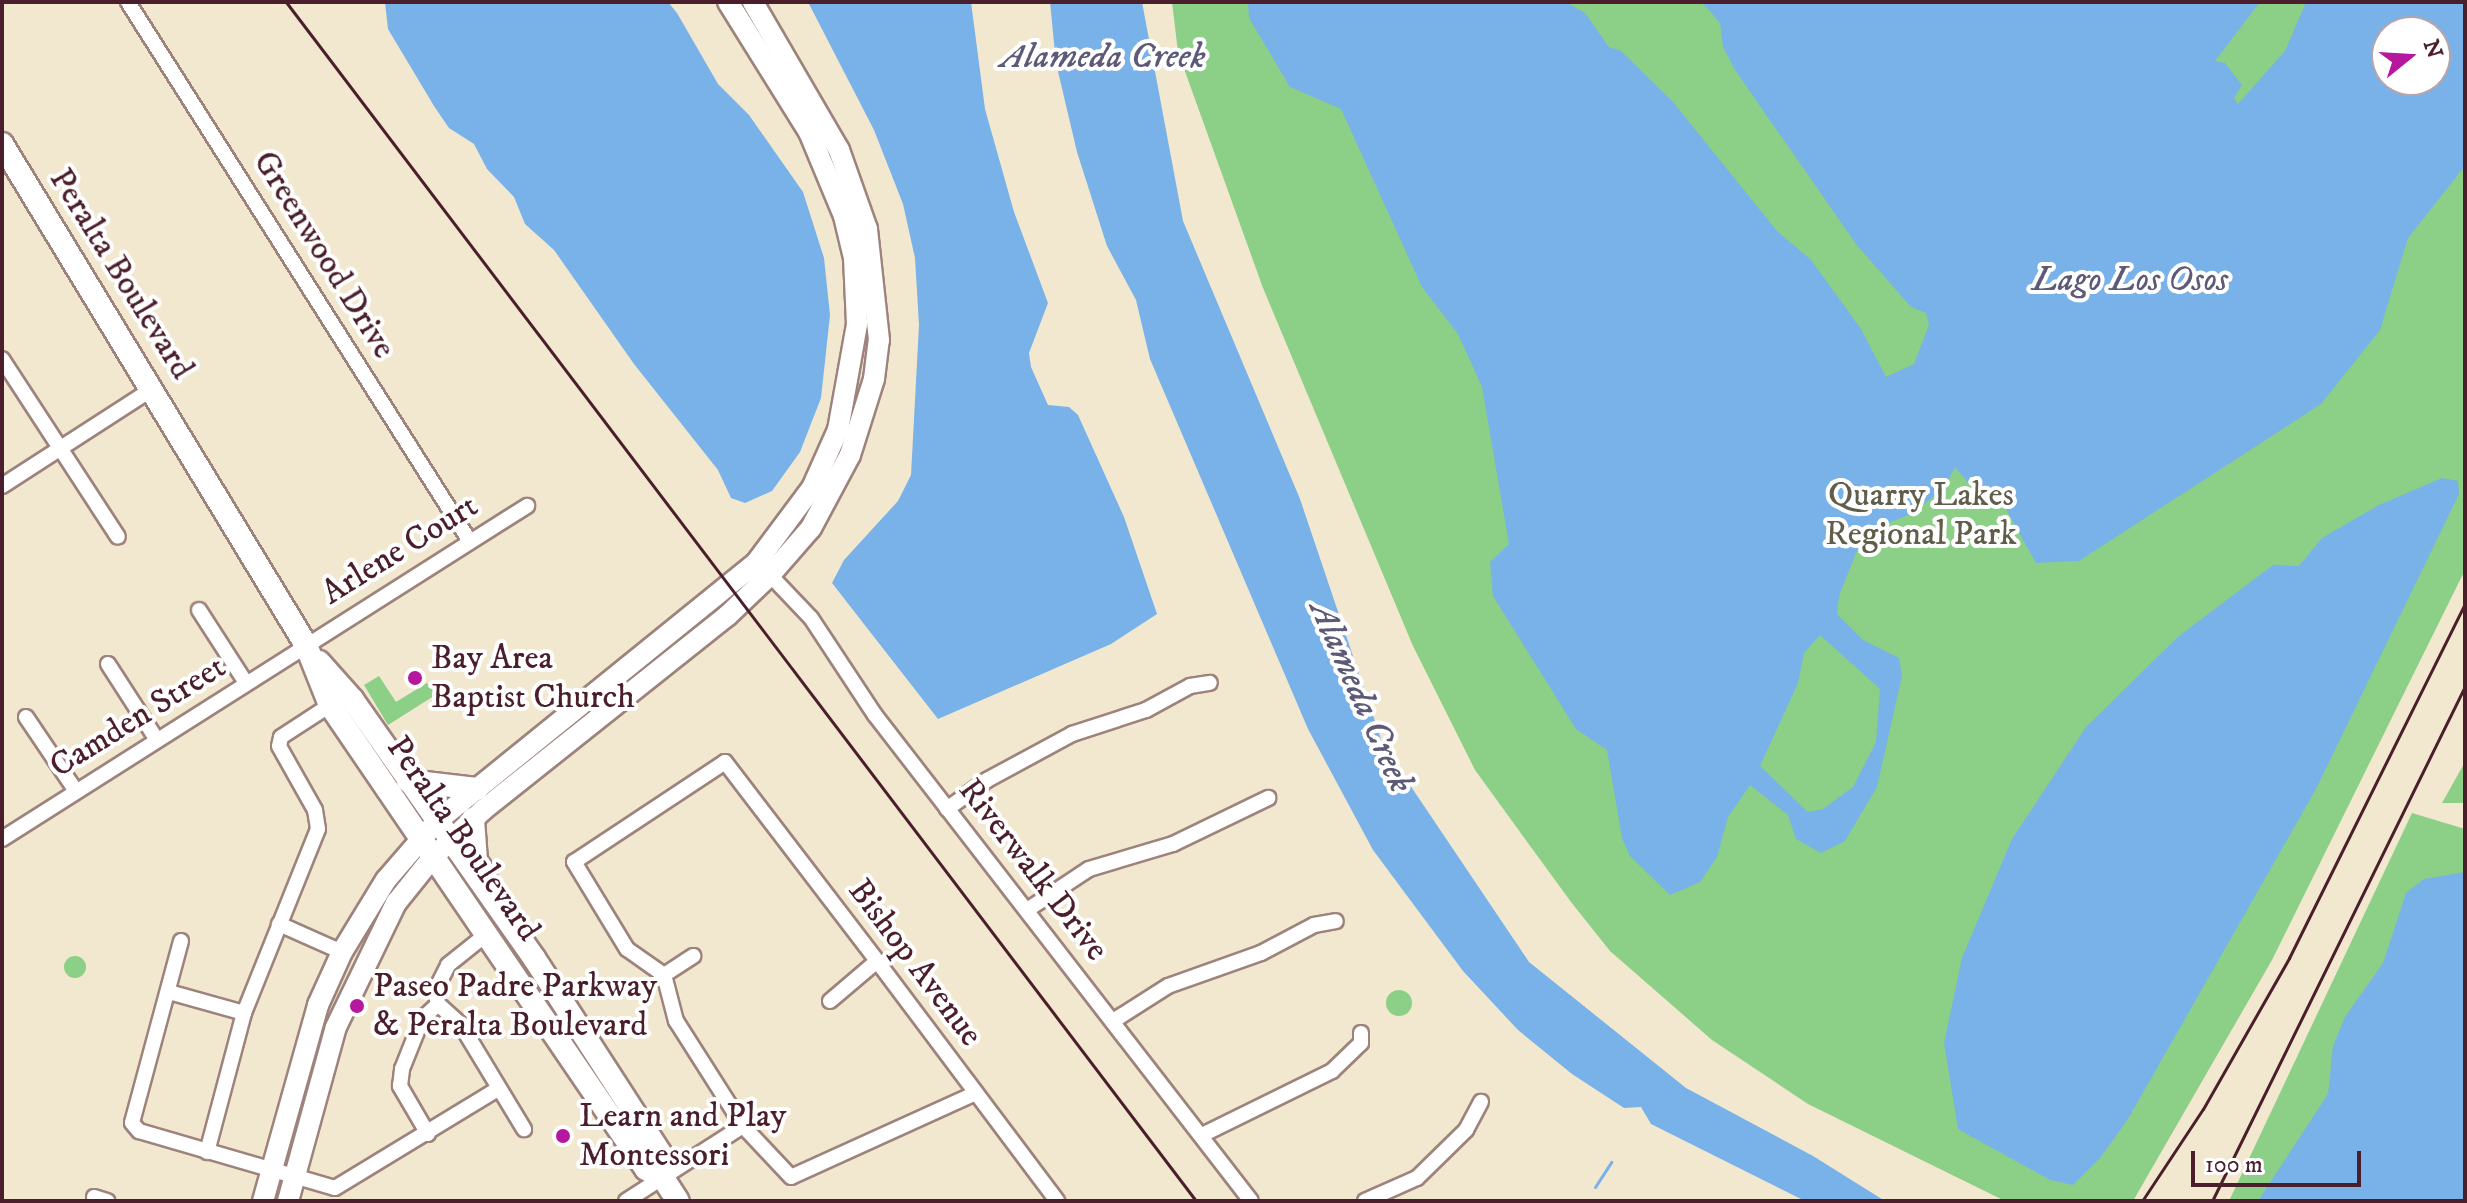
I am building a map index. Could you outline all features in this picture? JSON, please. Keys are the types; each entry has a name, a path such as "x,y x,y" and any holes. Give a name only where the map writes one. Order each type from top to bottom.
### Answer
{"main road":[{"path":"288,1201 345,1001 396,903 434,840 477,789 756,563 812,488 842,417 857,324 854,258 844,216 809,132 728,2"},
{"path":"263,1201 307,1037 342,952 386,880 434,840 473,819 727,616 770,575 811,528 850,455 874,379 878,305 867,229 839,150 753,2"},
{"name":"Peralta Boulevard","path":"2,144 306,645 330,705 434,840 512,927 660,1153 663,1178 678,1201"},
{"name":"Peralta Boulevard","path":"306,645 352,699 408,781 434,840 488,933 646,1169 663,1178"},
{"path":"408,781 477,789"},
{"path":"473,819 476,861 510,909 512,927"}],"street":[{"name":"Greenwood Drive","path":"128,2 469,540"},
{"path":"2,359 118,537"},
{"path":"2,486 152,389"},
{"name":"Arlene Court","path":"306,645 527,506"},
{"name":"Riverwalk Drive","path":"770,575 811,618 875,715 1251,1201"},
{"path":"199,610 246,683"},
{"name":"Camden Street","path":"2,839 306,645"},
{"path":"108,664 157,740"},
{"path":"947,809 987,780 1072,734 1146,710 1190,686 1210,683"},
{"path":"207,1152 244,1013 318,829 315,810 279,746 285,733 330,705"},
{"path":"26,717 76,791"},
{"name":"Bishop Avenue","path":"664,975 627,949 574,862 725,762 1057,1201"},
{"path":"1027,910 1089,869 1173,844 1268,798"},
{"path":"1113,1021 1168,986 1261,953 1314,925 1336,921"},
{"path":"279,924 342,952"},
{"path":"488,933 448,965 435,991 438,1004 461,1025 524,1129"},
{"path":"181,941 133,1128 294,1178 343,1186 498,1089"},
{"path":"693,956 664,975 676,1021 743,1126 791,1177 976,1093"},
{"path":"830,1001 877,961"},
{"path":"169,992 244,1013"},
{"path":"428,1134 400,1086 402,1069 422,1019 438,1004"},
{"path":"1202,1135 1332,1071 1361,1043 1361,1033"},
{"path":"1365,1201 1417,1178 1466,1130 1481,1102"},
{"path":"626,1201 743,1126"}],"green space":[{"name":"Quarry Lakes Regional Park","path":"1172,2 2465,2 2465,570 2272,960 2133,1201 2005,1201 1808,1104 1712,1040 1610,951 1475,770 1413,646 1263,288 1178,52"},
{"path":"379,676 396,702 427,683 437,694 388,725 364,685"},
{"path":"2465,762 2465,803 2442,803"},
{"path":"2412,813 2465,829 2465,1201 2229,1201"},
{"path":"75,956 83,959 86,967 83,975 75,978 67,975 64,967 67,959"},
{"path":"1399,990 1408,994 1412,1003 1408,1012 1399,1016 1390,1012 1386,1003 1390,994"}],"water":[{"path":"385,2 668,2 677,13 718,84 749,115 803,192 824,258 830,315 821,398 800,452 772,491 745,503 731,498 718,470 634,364 554,250 525,224 514,197 487,169 474,144 449,128 388,29"},
{"path":"808,2 971,2 985,109 1014,212 1048,303 1029,353 1031,367 1048,405 1069,407 1078,415 1124,517 1157,614 1111,644 938,719 832,583 844,560 898,501 911,475 919,325 915,258 903,204 874,130"},
{"name":"Alameda Creek","path":"1050,2 1142,2 1183,221 1300,499 1383,745 1529,962 1686,1088 1813,1156 1885,1201 1805,1201 1651,1124 1641,1107 1624,1108 1572,1074 1518,1030 1463,971 1373,850 1308,729 1150,359 1136,300 1107,246 1077,152 1056,63"},
{"name":"Lago Los Osos","path":"1248,2 1566,2 1585,13 1609,47 1621,51 1673,102 1777,231 1811,260 1861,329 1886,377 1914,364 1929,325 1926,313 1911,307 1856,244 1735,70 1723,47 1720,23 1702,2 2260,2 2215,61 2225,63 2242,85 2234,98 2238,104 2285,51 2306,2 2465,2 2465,166 2408,238 2380,330 2321,404 2079,561 2036,563 2002,502 1989,508 1955,467 1945,487 1913,513 1864,533 1839,596 1837,614 1863,640 1899,658 1902,676 1877,787 1845,841 1821,853 1796,839 1788,815 1750,785 1728,817 1717,857 1700,882 1670,895 1630,856 1622,838 1607,750 1576,729 1493,596 1490,562 1509,544 1482,387 1458,334 1422,287 1341,109 1290,87 1249,18","holes":["1820,635 1880,689 1876,742 1853,787 1823,809 1808,812 1760,766 1798,683 1804,653"]},
{"path":"2442,478 2458,481 2459,494 2316,789 2128,1119 2100,1158 2073,1185 2050,1180 1958,1129 1944,1043 1962,958 2012,839 2086,727 2179,636 2273,565 2299,566 2322,538 2379,505"},
{"path":"2465,872 2465,1201 2258,1201 2328,1094 2333,1046 2345,1017 2383,963 2406,893 2424,879"}],"waterway":[{"path":"1595,1187 1611,1162"}],"railway":[{"path":"286,2 1196,1201"},
{"path":"2142,1201 2203,1109 2289,958 2465,604"},
{"path":"2212,1201 2465,686"}],"place":[{"name":"Bay Area Baptist Church","path":"415,678"},
{"name":"Paseo Padre Parkway & Peralta Boulevard","path":"357,1006"},
{"name":"Learn and Play Montessori","path":"563,1136"}]}
